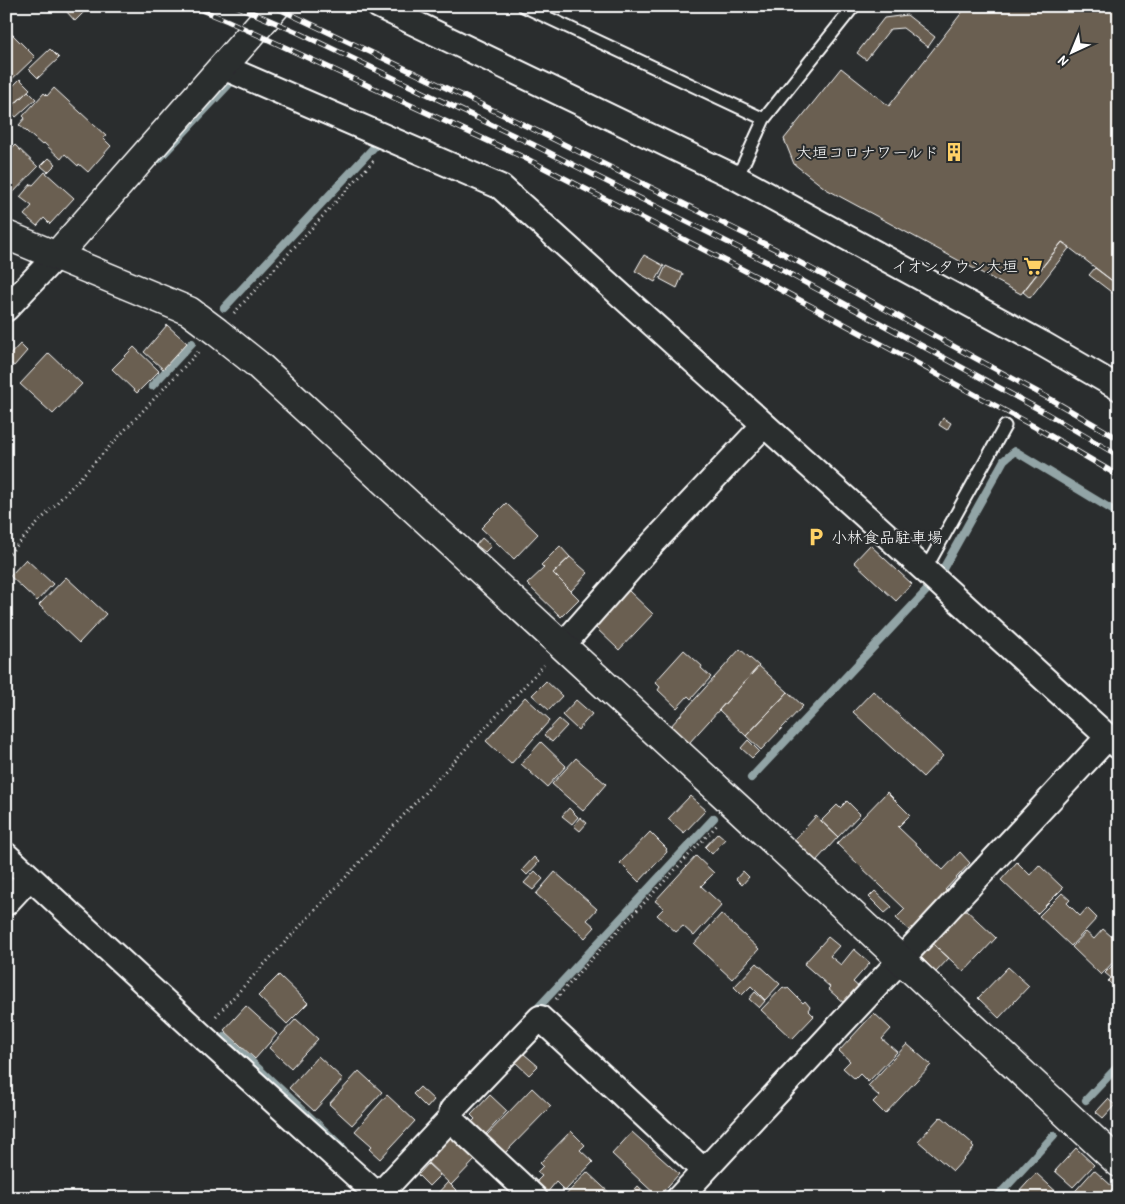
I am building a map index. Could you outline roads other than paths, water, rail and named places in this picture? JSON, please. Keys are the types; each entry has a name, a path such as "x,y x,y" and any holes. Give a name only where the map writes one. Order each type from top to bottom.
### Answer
{"street":[{"path":"6,309 56,256 276,6"},
{"path":"379,6 737,178 1043,344 1119,388"},
{"path":"223,67 501,187 1114,742 901,960 679,1198"},
{"path":"6,235 189,312 257,364 1119,1163"},
{"path":"562,646 652,544 764,425"},
{"path":"6,855 372,1195 450,1119 452,1110 540,1018 704,1170"},
{"path":"6,903 30,877"},
{"path":"450,1119 535,1198"}],"lane":[{"path":"524,6 764,119"},
{"path":"737,178 764,119 854,6"},
{"path":"925,570 1004,426"}],"waterway":[{"path":"159,159 233,80"},
{"path":"224,308 376,145"},
{"path":"152,386 192,343"},
{"path":"943,569 1004,460 1015,451 1119,514"},
{"path":"751,778 928,589"},
{"path":"533,1013 714,818"},
{"path":"224,1036 343,1148"},
{"path":"1086,1100 1119,1065"},
{"path":"996,1198 1054,1135"}],"railway":[{"path":"192,6 525,158 759,278 1035,427 1119,476"},
{"path":"237,6 297,32 532,144 771,264 1044,412 1119,456"},
{"path":"273,6 537,131 775,249 1052,400 1119,439"}],"place":[{"name":"大垣コロナワールド","path":"954,152"},
{"name":"イオンタウン大垣","path":"1033,266"},
{"name":"小林食品駐車場","path":"816,537"}]}
